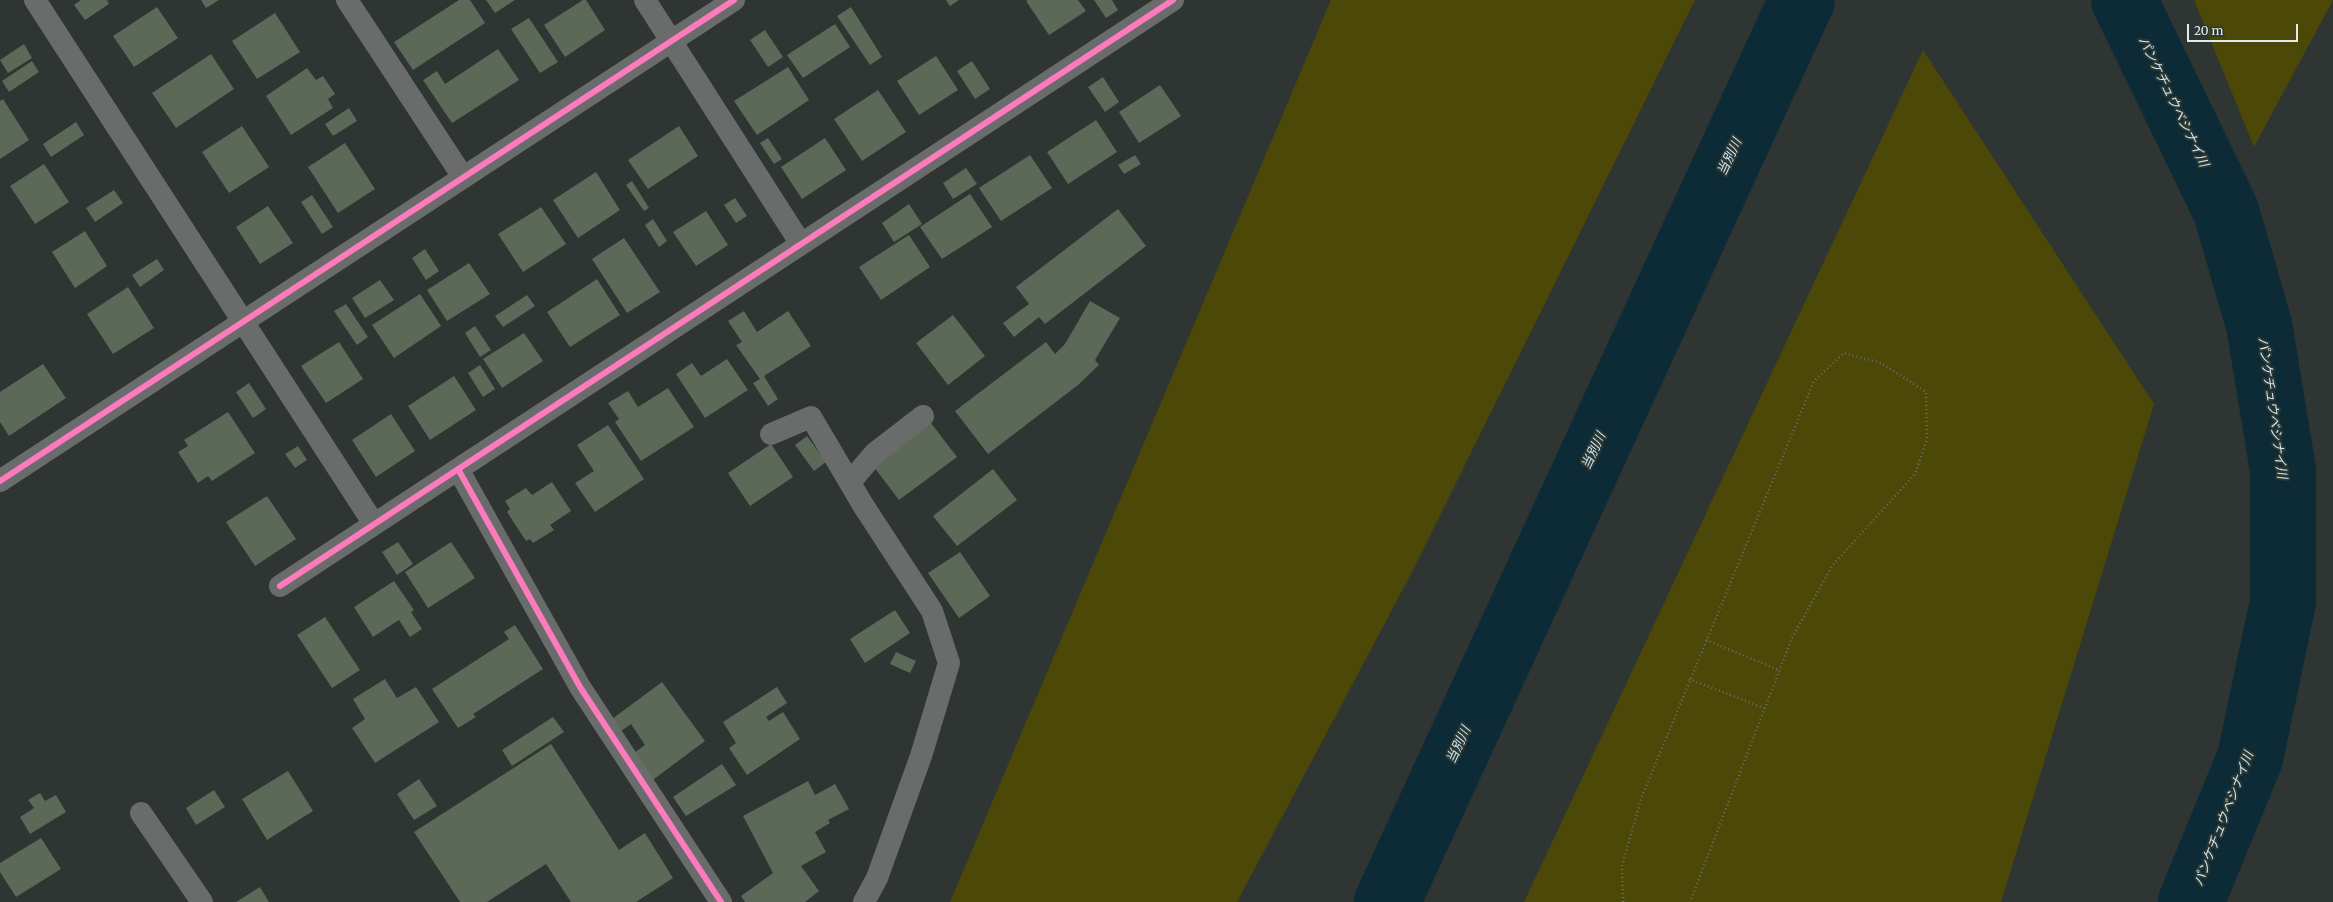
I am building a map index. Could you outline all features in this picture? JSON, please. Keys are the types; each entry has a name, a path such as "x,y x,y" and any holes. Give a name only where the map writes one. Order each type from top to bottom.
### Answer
{"street":[{"path":"34,0 374,524"},
{"path":"347,0 463,177"},
{"path":"645,0 672,40 801,244"},
{"path":"0,481 734,0"},
{"path":"280,586 1173,0"},
{"path":"850,482 876,453 924,416"},
{"path":"771,434 811,417 850,482 932,611 949,663 921,756 877,878 864,902"},
{"path":"458,469 580,687 721,902"},
{"path":"141,813 202,902"}],"path":[{"path":"1623,902 1622,866 1641,799 1689,679 1814,381 1844,353 1881,363 1926,392 1928,439 1915,474 1832,566 1792,638 1690,902"},
{"path":"1706,640 1779,670"},
{"path":"1689,679 1764,708"}],"shaded area":[{"path":"1331,0 1695,0 1412,572 1237,902 950,902"},
{"path":"2194,0 2333,0 2254,147"},
{"path":"1923,50 2154,404 2001,902 1524,902"}],"building":[{"path":"81,0 107,0 109,4 85,20 74,5"},
{"path":"201,0 219,0 206,8"},
{"path":"459,0 470,0 485,23 413,70 394,42"},
{"path":"486,0 515,0 495,13"},
{"path":"583,0 586,0 605,30 565,57 544,25"},
{"path":"946,0 959,0 950,6"},
{"path":"1078,0 1086,11 1049,35 1026,1"},
{"path":"1094,0 1112,0 1118,10 1106,18"},
{"path":"157,7 178,38 134,67 113,36"},
{"path":"851,7 882,57 870,65 837,16"},
{"path":"275,13 300,52 257,79 232,41"},
{"path":"529,18 558,62 540,73 511,29"},
{"path":"835,24 850,47 803,78 787,55"},
{"path":"765,30 783,57 768,67 750,40"},
{"path":"24,44 32,58 8,73 0,60"},
{"path":"498,49 519,80 452,123 423,80 437,71 445,84"},
{"path":"211,54 234,89 176,128 152,93"},
{"path":"936,56 958,90 919,115 897,81"},
{"path":"32,61 39,72 9,92 2,81"},
{"path":"972,61 990,89 975,99 957,71"},
{"path":"788,67 809,100 757,135 734,101"},
{"path":"307,68 316,80 323,76 335,94 328,99 333,108 291,135 266,96"},
{"path":"1103,77 1119,102 1105,112 1088,87"},
{"path":"1160,85 1181,116 1139,143 1119,112"},
{"path":"878,90 906,132 862,161 834,119"},
{"path":"3,99 29,140 0,159 0,101"},
{"path":"349,108 357,121 333,136 325,124"},
{"path":"1096,120 1117,152 1068,184 1047,152"},
{"path":"76,122 84,135 51,157 43,144"},
{"path":"242,126 269,167 229,193 202,152"},
{"path":"679,126 698,156 648,189 628,160"},
{"path":"768,138 782,159 774,164 760,143"},
{"path":"825,138 846,170 802,199 781,167"},
{"path":"345,143 375,189 338,213 308,167"},
{"path":"1030,155 1052,188 1001,221 979,188"},
{"path":"1135,155 1141,164 1124,174 1118,165"},
{"path":"44,164 69,202 35,224 10,186"},
{"path":"966,168 977,184 953,199 943,183"},
{"path":"596,172 620,210 578,238 553,200"},
{"path":"632,181 649,208 644,211 626,185"},
{"path":"114,190 123,203 95,222 86,208"},
{"path":"970,194 992,227 942,259 920,227"},
{"path":"312,195 333,227 322,234 301,202"},
{"path":"735,198 747,216 736,223 724,205"},
{"path":"909,204 922,224 894,242 882,223"},
{"path":"268,206 293,243 260,264 236,227"},
{"path":"541,207 566,244 523,272 498,234"},
{"path":"1118,209 1146,246 1045,324 1039,317 1014,337 1003,323 1029,304 1016,287"},
{"path":"706,211 728,245 696,266 673,232"},
{"path":"653,219 667,241 659,247 645,225"},
{"path":"85,231 107,266 75,288 52,252"},
{"path":"909,235 930,267 881,300 859,267"},
{"path":"624,238 660,292 627,313 592,259"},
{"path":"425,249 439,271 426,280 412,258"},
{"path":"157,259 164,270 140,287 132,275"},
{"path":"469,263 490,294 447,321 427,290"},
{"path":"597,279 620,315 570,347 547,312"},
{"path":"380,280 394,300 365,318 352,298"},
{"path":"128,287 154,328 113,354 87,314"},
{"path":"420,294 441,326 394,358 372,325"},
{"path":"527,295 535,306 503,327 495,316"},
{"path":"1090,301 1120,318 1095,360 1099,365 1078,385 988,454 955,411 1046,342 1055,354 1065,344"},
{"path":"346,304 368,337 357,345 334,311"},
{"path":"744,311 757,332 788,311 811,346 764,376 778,399 768,406 753,383 760,379 736,345 742,342 728,321"},
{"path":"953,315 985,356 948,385 916,343"},
{"path":"475,326 491,350 480,357 465,333"},
{"path":"524,333 543,361 502,388 483,359"},
{"path":"339,342 363,379 326,403 301,366"},
{"path":"727,359 748,390 705,418 676,374 692,363 701,376"},
{"path":"43,364 66,398 9,436 0,422 0,392"},
{"path":"480,365 495,389 483,397 468,373"},
{"path":"454,376 476,410 430,440 408,406"},
{"path":"249,383 266,409 253,418 236,392"},
{"path":"668,388 694,427 641,461 615,422 619,419 608,403 628,391 638,407"},
{"path":"228,412 255,453 212,481 208,476 198,483 178,452 188,446 184,440"},
{"path":"391,414 415,451 376,477 352,440"},
{"path":"931,423 957,457 899,500 874,467"},
{"path":"608,425 644,479 595,512 575,483 594,471 577,445"},
{"path":"807,436 826,462 814,471 795,445"},
{"path":"771,444 793,477 750,506 728,473"},
{"path":"298,446 307,460 295,468 285,454"},
{"path":"993,469 1017,500 957,546 933,516"},
{"path":"552,482 571,511 550,525 554,530 533,543 530,539 526,541 507,512 510,509 505,501 526,488 532,495"},
{"path":"267,496 296,539 255,566 226,522"},
{"path":"398,542 413,564 397,575 382,552"},
{"path":"451,542 475,578 428,608 405,572"},
{"path":"960,552 990,596 959,618 928,573"},
{"path":"394,581 414,610 411,612 422,629 410,637 399,620 373,637 354,607"},
{"path":"895,610 910,633 865,663 850,639"},
{"path":"325,617 360,670 332,688 297,635"},
{"path":"515,625 543,669 473,714 476,717 458,728 432,689 509,639 504,632"},
{"path":"896,652 916,661 910,673 890,664"},
{"path":"385,679 397,698 416,687 439,722 375,763 352,728 365,719 353,699"},
{"path":"662,682 705,741 650,782 631,755 645,745 631,724 621,731 612,719"},
{"path":"777,687 787,703 766,717 769,721 783,712 800,739 747,775 729,748 736,743 723,722"},
{"path":"553,717 564,732 512,766 502,750"},
{"path":"551,744 619,850 645,833 673,878 636,902 571,902 546,864 487,902 460,902 414,832"},
{"path":"722,764 736,785 686,816 673,797"},
{"path":"288,771 313,811 267,840 242,799"},
{"path":"419,779 437,806 414,820 397,794"},
{"path":"808,781 815,795 835,784 849,809 828,820 830,823 815,832 826,852 801,866 819,891 805,902 745,902 741,896 773,873 743,816"},
{"path":"214,790 225,807 196,825 186,808"},
{"path":"40,793 45,801 56,795 66,812 30,834 20,817 34,808 28,800"},
{"path":"41,838 61,869 16,897 0,872 0,863"},
{"path":"260,887 269,902 236,902"}],"waterway":[{"name":"当別川","path":"1387,902 1802,0"},
{"name":"パンケチュウベシナイ川","path":"2124,0 2226,211 2259,325 2283,470 2283,602 2250,758 2191,902"}],"cycle path":[{"path":"0,481 734,0"},
{"path":"280,586 1173,0"},
{"path":"458,469 580,687 721,902"}]}
